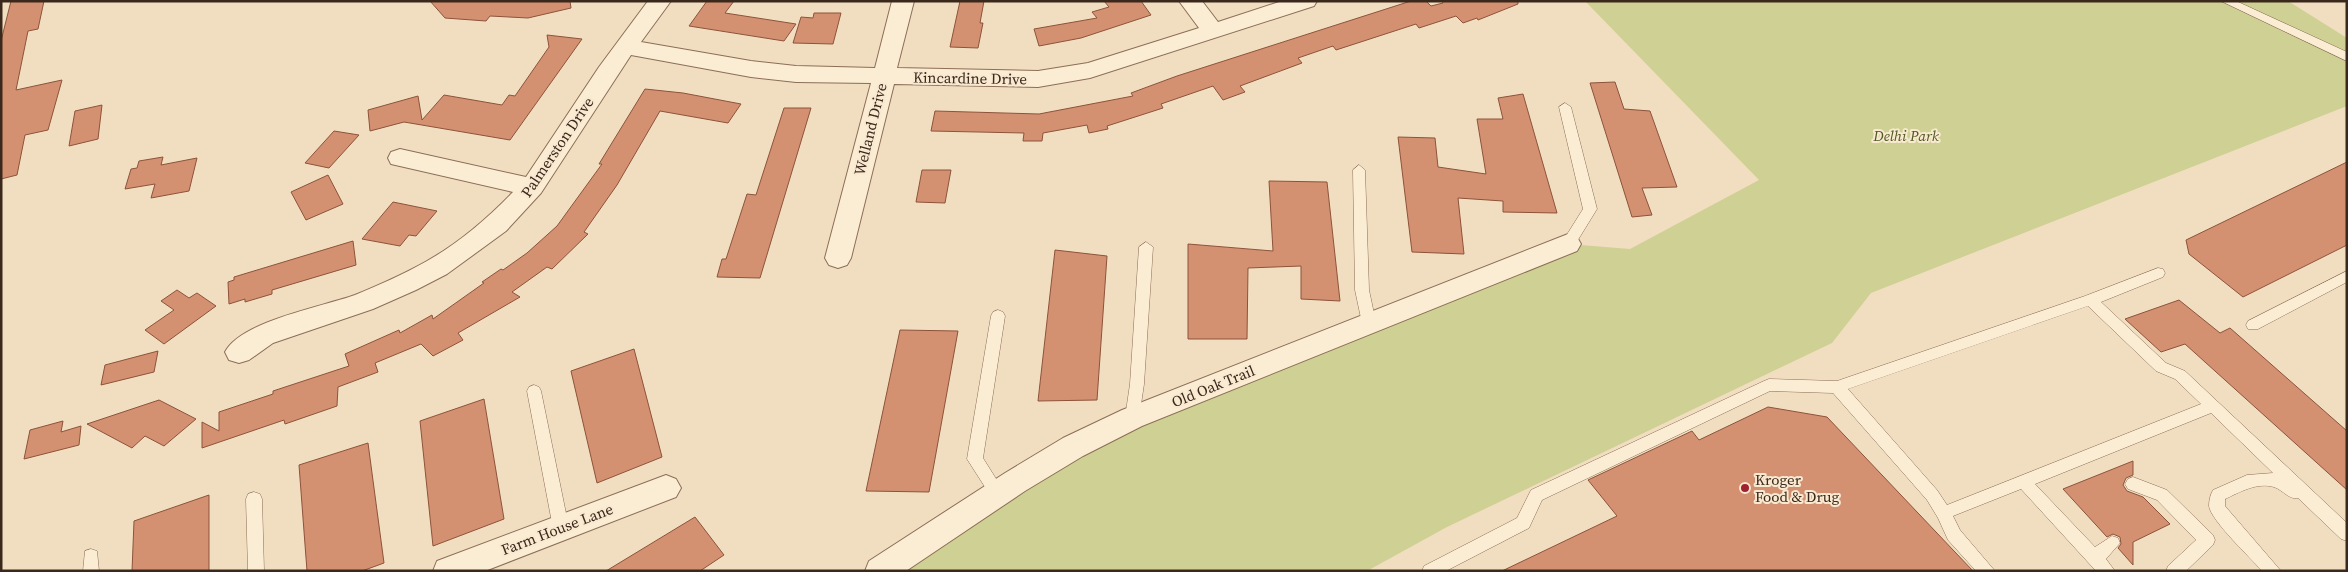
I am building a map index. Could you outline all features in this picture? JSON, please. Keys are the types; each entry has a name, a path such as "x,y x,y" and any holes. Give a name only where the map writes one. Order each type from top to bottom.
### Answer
{"street":[{"name":"Palmerston Drive","path":"239,352 263,335 364,302 438,267 497,224 532,187 625,47 660,1"},
{"name":"Welland Drive","path":"838,258 903,1"},
{"path":"1190,1 1213,31"},
{"name":"Kincardine Drive","path":"625,47 751,69 796,74 1012,80 1064,76 1090,70 1306,1"},
{"path":"400,158 532,187"},
{"name":"Old Oak Trail","path":"880,571 997,493 1073,447 1132,418 1568,244"},
{"name":"Farm House Lane","path":"448,571 666,488"}],"lane":[{"path":"2226,1 2321,43 2347,57"},
{"path":"1565,107 1590,209 1568,244"},
{"path":"1359,170 1362,290 1369,323"},
{"path":"1132,418 1137,384 1146,247"},
{"path":"1430,571 1523,523 1536,495 1769,385 1837,387 2090,300 2158,272"},
{"path":"2253,325 2347,276"},
{"path":"2090,300 2161,366 2180,375 2347,534"},
{"path":"997,493 975,460 998,316"},
{"path":"1837,387 1932,495 1944,513 1954,535 1987,571"},
{"path":"534,391 561,528"},
{"path":"1944,513 2213,406"},
{"path":"2273,571 2227,522 2218,507 2218,495 2257,478 2286,484 2301,497 2318,507"},
{"path":"2023,481 2107,571"},
{"path":"2132,484 2162,495 2207,540 2174,571"},
{"path":"254,499 256,571"},
{"path":"2095,558 2112,543"}],"green space":[{"name":"Delhi Park","path":"1585,1 2288,1 2347,38 2347,106 1871,293 1832,343 1447,527 1367,571 880,571 1073,447 1568,244 1630,249 1759,180"}],"building":[{"path":"11,1 44,1 38,29 28,31 16,90 62,80 48,130 25,135 17,175 1,179 1,41"},
{"path":"430,1 570,1 571,8 528,18 490,16 486,21 445,18"},
{"path":"707,1 734,1 725,13 796,24 784,41 689,26"},
{"path":"960,1 984,1 980,23 983,23 978,48 950,47"},
{"path":"1104,1 1141,1 1151,15 1081,38 1039,46 1034,29 1097,18 1092,12 1109,7"},
{"path":"1411,1 1426,1 1431,6 1443,3 1442,1 1518,1 1518,4 1478,20 1477,18 1463,23 1456,16 1419,28 1416,24 1336,50 1333,46 1298,58 1302,63 1240,86 1245,92 1223,100 1213,86 1161,104 1163,108 1107,126 1108,129 1089,133 1087,125 1043,133 1042,141 1023,141 1024,133 931,131 935,111 1039,114 1133,96 1131,93 1177,76"},
{"path":"814,13 841,13 833,44 793,43 801,17 813,18"},
{"path":"547,35 582,39 510,140 404,122 370,131 368,110 418,96 422,120 444,95 502,105 509,95 515,96 549,47"},
{"path":"1615,82 1624,109 1650,111 1677,187 1642,188 1652,215 1632,217 1590,83"},
{"path":"645,89 683,93 741,104 728,123 660,111 617,185 584,232 588,234 552,269 547,267 512,292 520,297 458,333 463,340 433,356 421,344 375,363 378,372 338,387 337,406 285,424 284,420 202,448 202,422 219,431 219,412 273,394 273,391 349,366 345,354 399,330 400,333 432,315 433,319 484,283 482,282 527,253 557,226 602,164 599,164"},
{"path":"1523,94 1557,213 1503,212 1503,201 1458,198 1464,254 1412,252 1398,137 1435,138 1438,167 1486,174 1477,119 1503,119 1498,98"},
{"path":"102,105 98,139 69,146 75,111"},
{"path":"784,108 811,108 760,278 717,277 722,259 726,259 747,194 756,195"},
{"path":"334,131 359,135 329,168 305,163"},
{"path":"163,157 161,165 197,158 189,191 151,198 155,184 125,189 131,169 137,168 139,161"},
{"path":"2347,162 2347,245 2243,297 2189,254 2186,240"},
{"path":"922,170 951,170 945,203 916,202"},
{"path":"328,175 343,204 306,220 291,192"},
{"path":"1269,181 1327,182 1340,301 1301,299 1301,266 1248,268 1247,339 1188,339 1188,244 1273,251"},
{"path":"393,202 437,211 416,236 409,235 400,246 362,239"},
{"path":"353,241 356,265 272,290 272,294 245,302 245,299 229,304 228,282 234,280 234,277"},
{"path":"1055,250 1107,256 1097,400 1038,401"},
{"path":"177,290 189,298 197,293 216,306 164,344 145,330 174,310 161,301"},
{"path":"2179,300 2220,333 2230,328 2347,431 2347,490 2185,344 2161,352 2125,319"},
{"path":"900,330 958,331 929,492 866,491"},
{"path":"634,349 662,457 597,483 571,371"},
{"path":"158,351 154,372 101,385 105,365"},
{"path":"484,399 504,519 433,546 420,421"},
{"path":"159,400 196,419 164,446 145,436 132,448 87,424"},
{"name":"Kroger Food & Drug","path":"1768,407 1827,417 1973,571 1502,571 1617,516 1588,480 1692,431 1699,440"},
{"path":"63,421 61,432 81,426 79,445 24,459 30,430"},
{"path":"368,443 384,563 362,571 307,571 299,465"},
{"path":"2133,461 2133,475 2126,478 2123,485 2127,491 2143,497 2170,524 2133,542 2133,565 2118,548 2121,544 2120,537 2113,534 2107,537 2063,489"},
{"path":"209,495 209,571 132,571 134,521"},
{"path":"695,517 724,555 700,571 606,571"}],"place":[{"name":"Kroger Food & Drug","path":"1745,488"}]}
